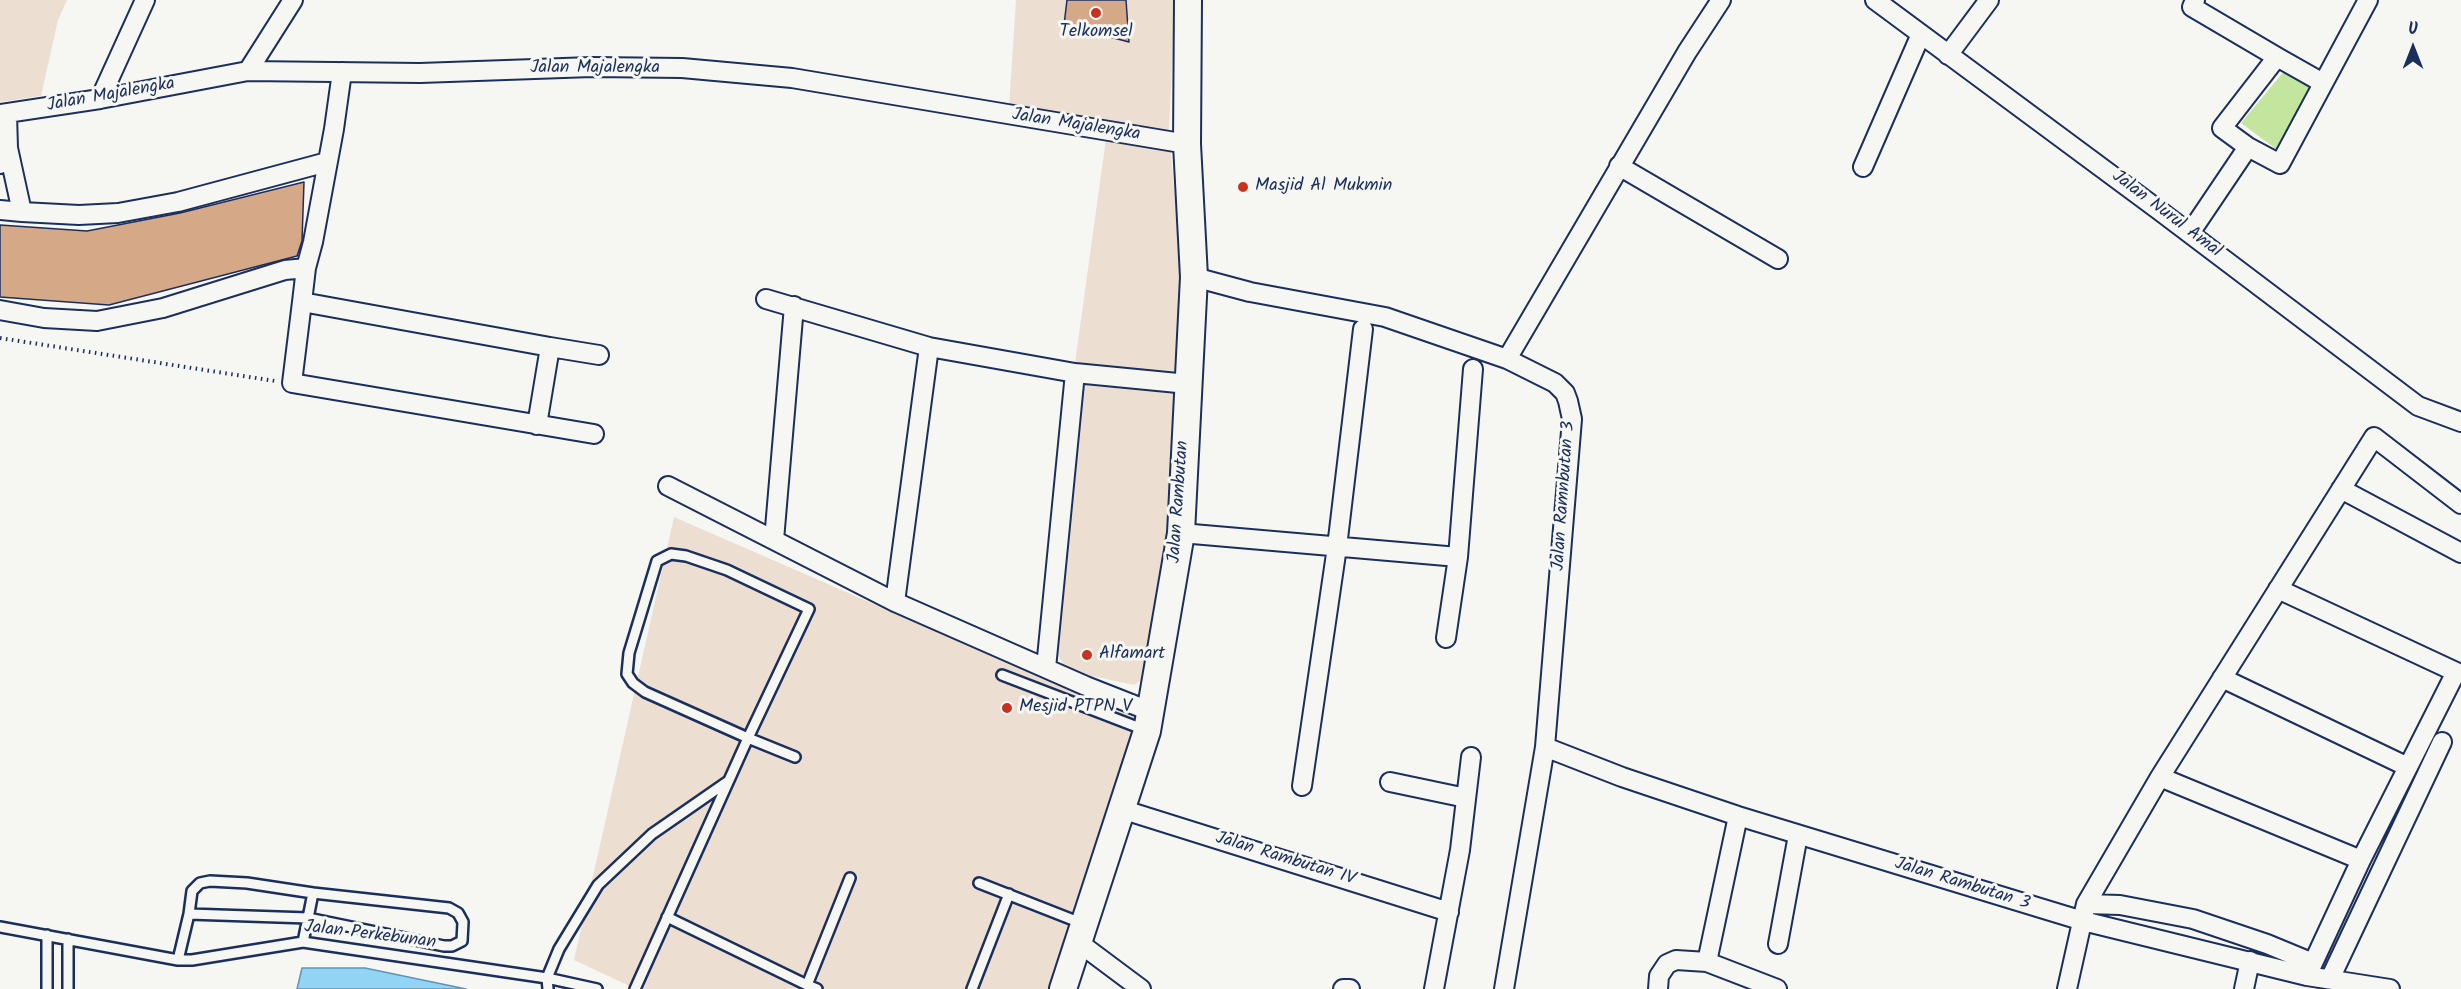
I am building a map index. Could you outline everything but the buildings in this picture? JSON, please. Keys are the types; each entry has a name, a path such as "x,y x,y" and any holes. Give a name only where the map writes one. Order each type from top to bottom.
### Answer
{"main road":[{"name":"Jalan Rambutan","path":"1064,989 1149,722 1181,533 1194,276 1187,144 1188,0"}],"street":[{"path":"100,99 145,0"},
{"path":"248,71 293,0"},
{"path":"1507,358 1619,166 1721,0"},
{"name":"Jalan Nurul Amal","path":"1875,0 1894,6 1921,34 1948,55 2190,233 2418,406 2461,422"},
{"path":"1948,55 1989,0"},
{"path":"2195,0 2192,7 2324,83"},
{"path":"2277,57 2222,128 2248,147 2280,164 2367,0"},
{"path":"1863,167 1921,34"},
{"name":"Jalan Majalengka","path":"4,114 100,99 248,71 420,73 592,67 740,72 792,78 1187,144"},
{"path":"342,72 313,242 306,268 292,383 594,434"},
{"path":"4,114 4,156 22,212"},
{"path":"2190,233 2248,147"},
{"path":"0,210 79,215 118,213 178,202 327,162"},
{"path":"1619,166 1778,259"},
{"path":"0,310 44,318 97,321 163,308 285,270 306,268"},
{"name":"Jalan Ramnbutan 3","path":"1194,276 1250,292 1384,317 1507,358 1560,388 1568,401 1572,419 1545,747 1504,989"},
{"path":"766,299 929,347 1075,373 1188,384"},
{"path":"302,302 599,355"},
{"path":"774,540 794,306"},
{"path":"1302,786 1337,547 1363,329"},
{"path":"537,425 550,347"},
{"path":"895,602 929,347"},
{"path":"1446,638 1458,557 1473,369"},
{"path":"1046,668 1075,373"},
{"path":"2067,989 2084,913 2160,777 2374,437 2461,504"},
{"path":"668,486 895,602 1046,668 1149,722"},
{"path":"2341,489 2461,553"},
{"path":"1181,533 1458,557"},
{"path":"2084,913 2120,905 2193,919 2267,944 2310,970 2361,860 2456,672 2278,589"},
{"path":"2222,678 2408,767"},
{"path":"2330,979 2442,742"},
{"name":"Jalan Rambutan 3","path":"1545,747 1622,777 1798,835 2250,961 2310,970 2330,979 2390,989"},
{"path":"1434,989 1449,912 1471,757"},
{"path":"2160,777 2361,860"},
{"path":"1390,782 1466,798"},
{"name":"Jalan Rambutan IV","path":"1121,809 1449,912"},
{"path":"1707,962 1738,816"},
{"path":"1778,944 1798,835"},
{"path":"1081,933 1141,989"},
{"path":"1658,989 1659,976 1667,964 1676,960 1707,962 1777,989"},
{"path":"2244,989 2250,961"},
{"path":"1343,989 1350,989"}],"lane":[{"path":"635,989 748,738 809,609 727,570 686,556 671,554 657,561 628,653 627,674 633,683 645,692 748,738 795,757"},
{"path":"1002,675 1149,722"},
{"path":"548,989 547,978 559,949 598,885 652,834 729,781"},
{"path":"807,985 850,878"},
{"path":"178,960 192,891 200,883 210,880 449,908 458,913 463,922 462,941 452,946 444,946 308,918 189,914"},
{"path":"980,883 1009,894 1081,933"},
{"path":"303,942 313,893"},
{"path":"972,989 1009,894"},
{"path":"668,917 817,989"},
{"name":"Jalan Perkebunan","path":"0,927 178,960 192,960 303,942 547,978 597,989"},
{"path":"47,935 47,989"},
{"path":"68,939 68,989"}],"path":[{"path":"0,338 292,383"}],"shaded area":[{"path":"0,0 67,0 58,20 41,96 0,102"},
{"path":"1016,0 1175,0 1169,130 1181,271 1169,521 1150,674 1134,685 1068,671 1053,648 1075,363 1108,124 1009,108"},
{"path":"674,517 1140,720 1056,989 636,989 574,960"}],"green space":[{"path":"2286,69 2310,85 2276,149 2241,123"}],"water":[{"path":"302,968 365,968 466,989 297,989"}],"place":[{"name":"Telkomsel","path":"1096,13"},
{"name":"Masjid Al Mukmin","path":"1243,187"},
{"name":"Alfamart","path":"1087,655"},
{"name":"Mesjid PTPN V","path":"1007,708"}]}
